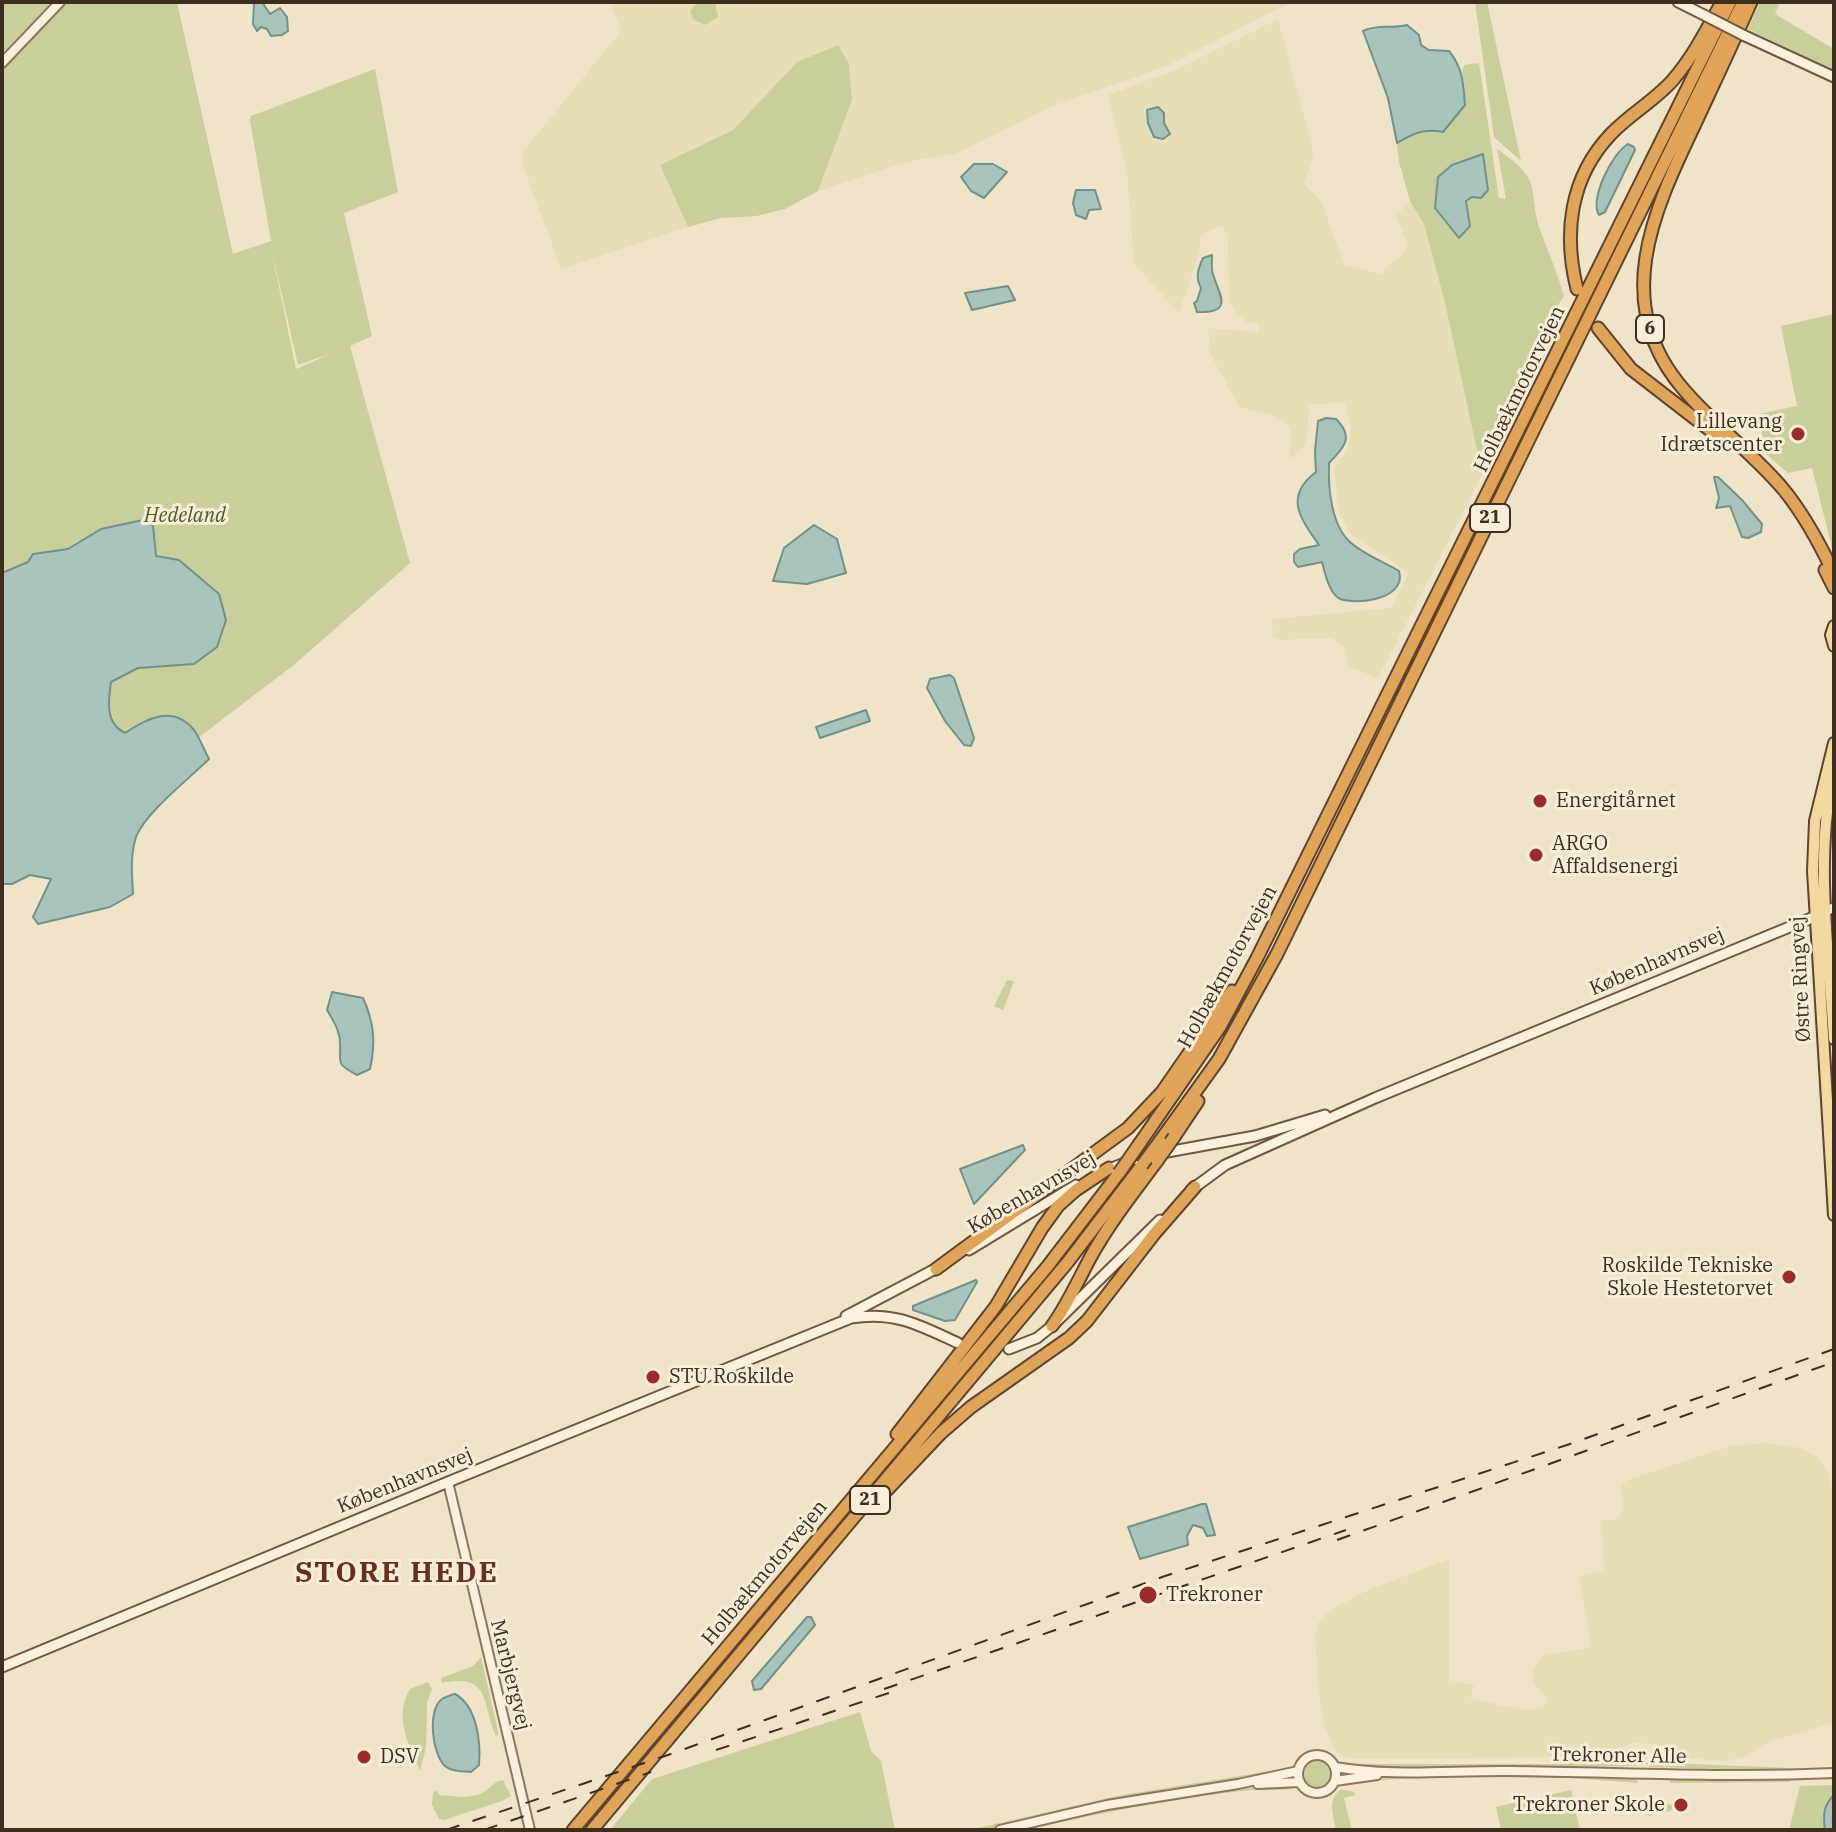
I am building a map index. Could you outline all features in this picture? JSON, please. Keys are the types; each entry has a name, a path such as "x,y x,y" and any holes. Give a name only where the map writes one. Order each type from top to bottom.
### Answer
{"highway":[{"path":"1577,289 1569,246 1570,219 1585,170 1613,132 1671,82 1689,59 1722,2"},
{"name":"Holbækmotorvejen","path":"573,1830 1047,1267 1114,1170 1140,1143 1220,1027 1730,2"},
{"name":"Holbækmotorvejen","path":"592,1830 1067,1263 1219,1059 1277,954 1743,2"},
{"name":"6","path":"1751,2 1656,212 1642,278 1645,304 1649,326 1670,372 1782,489 1814,534 1834,574"},
{"name":"6","path":"1598,328 1631,369 1720,437 1776,490 1802,525 1834,588"},
{"path":"936,1269 1128,1128 1170,1082 1257,958"},
{"path":"1052,1326 1067,1305 1088,1261 1115,1217 1174,1137 1242,1029 1253,999"},
{"path":"840,1512 870,1467 996,1306 1058,1206 1076,1190 1114,1170"},
{"path":"844,1530 971,1407 1069,1338 1087,1321 1195,1187"}],"main road":[{"path":"1678,2 1834,80"},
{"path":"1834,626 1831,635 1834,646"},
{"name":"Østre Ringvej","path":"1834,743 1815,821 1813,871 1834,1215"},
{"name":"Østre Ringvej","path":"1834,770 1824,837 1832,910 1834,1039"},
{"name":"Københavnsvej","path":"1009,1349 1037,1338 1052,1326 1195,1187 1225,1165 1368,1101 1832,910"},
{"name":"Københavnsvej","path":"822,1328 1140,1157 1255,1136 1368,1101"},
{"name":"Københavnsvej","path":"3,1671 448,1482 851,1318 888,1315 909,1320 958,1343"}],"street":[{"path":"2,63 60,2"},
{"name":"Marbjergvej","path":"448,1482 530,1830"},
{"path":"1317,1755 1328,1758 1335,1767 1335,1781 1328,1790 1318,1794 1307,1791 1300,1782 1298,1771 1306,1758 1317,1755"},
{"name":"Trekroner Alle","path":"1335,1767 1402,1772 1834,1773"},
{"path":"1000,1830 1107,1805 1298,1771"},
{"name":"Trekroner Alle","path":"1335,1781 1402,1772"},
{"path":"1238,1784 1300,1782"}],"shaded area":[{"path":"610,2 1296,2 1167,66 1053,106 955,154 911,161 818,191 852,100 849,64 837,45 797,62 733,130 660,165 688,227 561,269 522,163 522,153 621,31"},
{"path":"1278,19 1314,154 1304,184 1322,203 1344,265 1380,274 1399,257 1408,246 1396,215 1410,201 1424,224 1445,303 1482,475 1378,678 1349,667 1345,649 1332,638 1280,640 1273,636 1272,619 1391,608 1409,573 1349,533 1339,512 1334,469 1347,450 1351,429 1345,402 1309,405 1304,447 1290,459 1290,427 1272,415 1239,407 1210,353 1208,328 1258,332 1258,323 1246,322 1229,301 1228,236 1222,225 1201,235 1197,261 1179,313 1134,264 1127,173 1108,95 1176,70"},
{"path":"1766,1443 1800,1448 1817,1457 1829,1474 1834,1494 1834,1723 1770,1741 1746,1756 1726,1761 1668,1757 1661,1753 1657,1744 1632,1743 1605,1754 1585,1756 1431,1759 1354,1759 1341,1755 1334,1748 1325,1727 1319,1692 1315,1636 1318,1623 1330,1610 1368,1590 1449,1559 1449,1680 1474,1685 1470,1698 1522,1710 1541,1708 1546,1705 1547,1699 1532,1680 1542,1655 1591,1648 1579,1576 1604,1571 1601,1521 1615,1520 1621,1514 1624,1507 1621,1486 1627,1480 1731,1446"}],"green space":[{"name":"Hedeland","path":"2,2 177,2 233,254 271,241 251,116 375,69 398,192 344,213 372,336 350,346 410,563 295,664 194,741 2,852","holes":["270,243 298,365 332,353 296,369"]},
{"path":"697,2 715,2 718,17 705,25 693,19 690,11"},
{"path":"1475,2 1487,2 1521,161 1494,137"},
{"path":"1760,2 1780,2 1775,14 1834,49 1834,71 1748,29"},
{"path":"838,45 849,64 852,100 818,191 785,209 757,216 721,218 688,227 660,165 733,130 797,62"},
{"path":"1479,63 1499,198 1506,199 1497,149 1523,170 1529,179 1537,219 1564,296 1536,340 1508,410 1479,460 1445,303 1424,224 1410,201 1397,143 1419,132 1444,131 1464,65"},
{"name":"Lillevang Idrætscenter","path":"1834,314 1834,556 1812,468 1788,473 1765,453 1759,414 1797,406 1781,326"},
{"path":"1007,980 1014,981 1003,1010 994,1006"},
{"path":"481,1657 499,1735 496,1736 486,1703 477,1687 458,1681 442,1683 441,1678 473,1666"},
{"path":"428,1682 432,1689 427,1703 426,1748 420,1771 404,1731 403,1710 410,1689"},
{"path":"860,1712 871,1751 881,1761 895,1830 610,1830 652,1779"},
{"path":"1318,1758 1329,1763 1334,1774 1329,1785 1318,1790 1307,1785 1302,1774 1307,1763"},
{"path":"1601,1761 1640,1763 1636,1766 1346,1767 1346,1764 1552,1764"},
{"path":"1645,1762 1790,1768 1793,1771 1650,1767"},
{"path":"1288,1768 1288,1771 1265,1776 1101,1803 1017,1824 969,1830 1117,1796"},
{"path":"1424,1775 1562,1775 1629,1778 1639,1783 1569,1778 1463,1777 1395,1779 1346,1785 1346,1781"},
{"path":"1681,1778 1792,1779 1790,1782 1670,1783"},
{"path":"503,1780 511,1796 502,1801 444,1820 439,1819 432,1805 433,1793 437,1790 439,1795 470,1796 480,1794"},
{"path":"1290,1785 1291,1789 1247,1790 1187,1798 1026,1830 1012,1830 1185,1795"},
{"path":"1834,1785 1834,1830 1789,1830 1800,1786"},
{"path":"1341,1789 1355,1795 1344,1798 1352,1830 1336,1830 1332,1802"},
{"path":"1571,1790 1580,1830 1501,1830 1496,1807"},
{"path":"1647,1800 1654,1800 1655,1804 1680,1805 1681,1800 1685,1800 1687,1806 1662,1813 1661,1809 1651,1811 1652,1815 1649,1816 1646,1812"}],"water":[{"path":"252,2 262,2 270,14 280,8 287,17 288,31 271,36 267,29 261,27 257,31 253,24"},
{"path":"1407,25 1419,35 1421,45 1429,50 1449,51 1454,57 1462,76 1465,105 1443,132 1419,132 1397,143 1388,98 1363,31"},
{"path":"1158,107 1164,113 1164,123 1170,134 1163,139 1154,137 1148,123 1147,110"},
{"path":"1628,144 1635,150 1605,212 1599,215 1597,199 1604,177 1615,157"},
{"path":"1483,154 1488,190 1481,198 1472,197 1466,201 1470,226 1459,238 1435,208 1438,177 1452,165"},
{"path":"974,164 993,164 1007,172 984,198 971,191 961,177"},
{"path":"1076,190 1095,190 1101,209 1089,210 1086,219 1076,215 1073,203"},
{"path":"1212,255 1212,272 1221,306 1209,312 1197,312 1194,303 1201,288 1199,269 1203,258"},
{"path":"1008,286 1015,300 972,310 965,293"},
{"path":"1336,419 1346,437 1343,447 1329,463 1330,494 1339,526 1355,546 1399,571 1395,589 1375,599 1343,600 1331,590 1322,562 1298,567 1294,562 1294,554 1300,549 1319,545 1301,517 1298,499 1306,481 1316,472 1318,421"},
{"path":"1714,477 1718,477 1742,500 1762,524 1761,532 1748,538 1742,537 1730,506 1716,508 1719,498"},
{"path":"143,520 153,526 156,556 179,560 219,594 226,620 217,647 194,664 138,668 111,682 111,718 125,733 160,716 177,718 194,730 209,759 158,807 141,828 133,851 133,894 110,907 38,924 33,917 51,879 30,875 12,884 2,884 2,573 28,562 33,554 68,549 101,529"},
{"path":"814,525 837,539 846,573 807,584 773,581 784,548"},
{"path":"950,675 954,678 974,738 971,746 964,745 945,721 927,688 930,679"},
{"path":"866,710 870,721 820,738 816,727"},
{"path":"332,992 363,998 370,1016 373,1050 370,1069 357,1075 341,1062 339,1034 327,1010"},
{"path":"1023,1145 1025,1150 974,1204 960,1169"},
{"path":"976,1280 955,1320 945,1321 913,1310 913,1306"},
{"path":"1206,1504 1215,1535 1207,1536 1203,1528 1193,1525 1187,1536 1188,1545 1140,1559 1128,1527"},
{"path":"807,1617 811,1617 815,1625 761,1689 754,1690 752,1681"},
{"path":"455,1694 468,1707 476,1725 479,1765 471,1772 445,1766 434,1742 433,1722 437,1705 443,1698"},
{"path":"1834,1795 1834,1830 1825,1830 1825,1811"}],"railway":[{"path":"446,1830 665,1756 1165,1576 1567,1445 1834,1349"},
{"path":"1337,1540 1834,1362"},
{"path":"884,1689 1346,1530"},
{"path":"716,1750 898,1690"},
{"path":"484,1830 651,1772"}],"place":[{"name":"Lillevang Idrætscenter","path":"1798,434"},
{"name":"Energitårnet","path":"1540,801"},
{"name":"ARGO Affaldsenergi","path":"1536,855"},
{"name":"Roskilde Tekniske Skole Hestetorvet","path":"1789,1277"},
{"name":"STU Roskilde","path":"653,1377"},
{"name":"Trekroner","path":"1148,1595"},
{"name":"DSV","path":"364,1757"},
{"name":"Trekroner Skole","path":"1681,1805"}],"district":[{"name":"STORE HEDE","path":"397,1574"}]}
